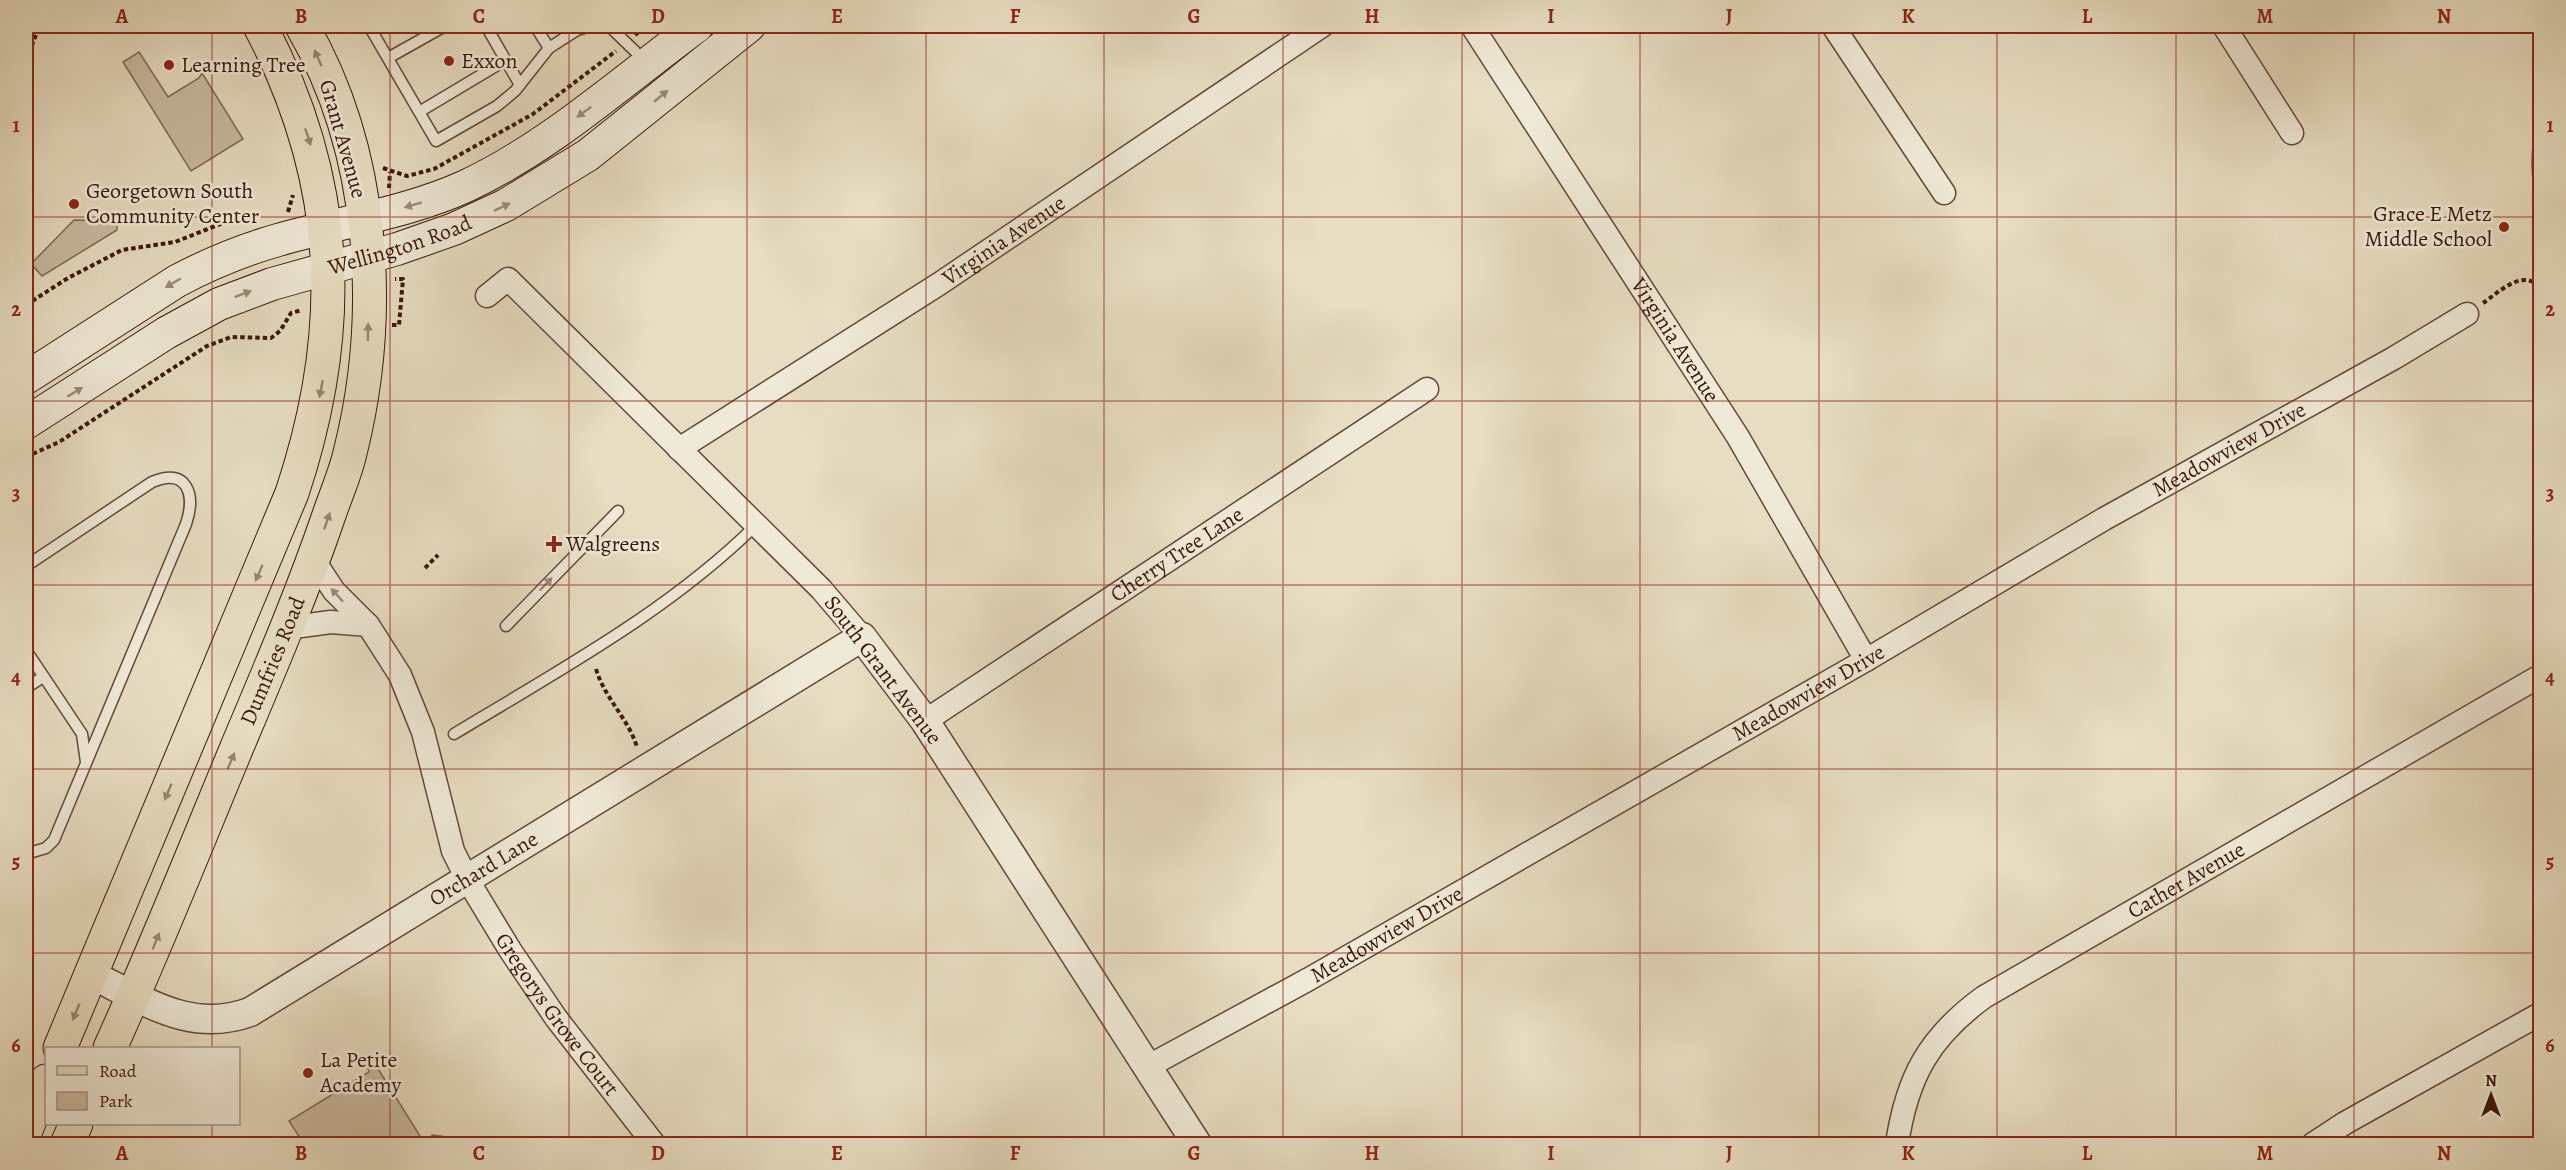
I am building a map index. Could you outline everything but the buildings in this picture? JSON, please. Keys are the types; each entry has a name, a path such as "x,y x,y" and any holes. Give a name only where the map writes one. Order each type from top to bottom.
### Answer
{"main road":[{"name":"Grant Avenue","path":"260,26 284,72 311,147 326,228 327,268"},
{"name":"Grant Avenue","path":"302,26 337,103 365,218 369,256"},
{"name":"Wellington Road","path":"26,378 167,286 203,267 278,240 427,201 465,186 547,139 697,26"},
{"name":"Wellington Road","path":"26,423 198,314 241,295 454,229 540,187 620,131 750,26"},
{"name":"Dumfries Road","path":"110,1047 286,628 342,482 363,391 367,359 369,256"},
{"name":"Dumfries Road","path":"60,1047 269,552 299,473 323,377 327,341 327,268"},
{"path":"26,1130 45,1083"},
{"path":"67,1144 76,1125"}],"street":[{"name":"Virginia Avenue","path":"679,449 939,284 1322,26"},
{"name":"Virginia Avenue","path":"1472,26 1738,437 1866,660"},
{"path":"1833,26 1944,193"},
{"path":"2224,26 2292,133"},
{"name":"South Grant Avenue","path":"487,296 508,279 821,590 862,637 925,721 1197,1144"},
{"name":"Meadowview Drive","path":"1147,1068 1309,979 1866,660 2103,519 2394,358 2467,314"},
{"name":"Cherry Tree Lane","path":"925,721 1427,389"},
{"name":"Gregorys Grove Court","path":"313,559 334,591 369,625 396,666 414,708 453,851 467,879 556,1018 654,1144"},
{"path":"286,628 331,622 369,625"},
{"name":"Orchard Lane","path":"92,975 184,1017 216,1021 250,1012 862,637"},
{"name":"Cather Avenue","path":"1897,1144 1909,1087 1919,1065 1935,1041 1960,1015 1984,997 2541,676"},
{"path":"2313,1144 2345,1123 2541,1014"}],"lane":[{"path":"369,26 436,141 497,106 520,85 549,48 577,30 591,26"},
{"path":"388,58 445,26"},
{"path":"486,26 520,85"},
{"path":"535,26 549,48"},
{"path":"609,26 647,63"},
{"path":"419,112 506,60"},
{"path":"26,566 152,482 164,477 174,477 189,490 191,499 186,524 54,840 46,848 26,854"},
{"path":"506,626 618,511"},
{"path":"454,734 655,609 723,556 756,525"},
{"path":"26,650 82,734 86,764"},
{"path":"26,688 43,677"}],"path":[{"path":"29,83 28,57 39,26"},
{"path":"388,177 390,172 407,176 426,172 485,142 533,114 611,55"},
{"path":"26,305 68,278 122,250 175,242 228,221 258,222"},
{"path":"399,325 403,279 400,278"},
{"path":"2467,314 2514,282 2530,280 2541,289"},
{"path":"26,458 59,442 214,343 231,337 266,338 277,334 291,313"},
{"path":"425,568 438,555"},
{"path":"596,669 605,694 631,728 638,748"}],"green space":[{"path":"139,52 168,97 199,78 202,73 243,139 191,171 123,62"},
{"path":"2540,115 2540,207 2532,172 2532,150"},
{"path":"74,220 117,221 117,230 42,276 31,264"},
{"path":"375,1064 420,1136 406,1144 304,1144 289,1121 369,1072 368,1069"},
{"path":"433,1135 453,1138 457,1144 418,1144"}],"place":[{"name":"Exxon","path":"449,61"},
{"name":"Learning Tree","path":"169,65"},
{"name":"Georgetown South Community Center","path":"74,204"},
{"name":"Grace E Metz Middle School","path":"2504,227"},
{"name":"Walgreens","path":"554,544"},
{"name":"La Petite Academy","path":"308,1073"}]}
